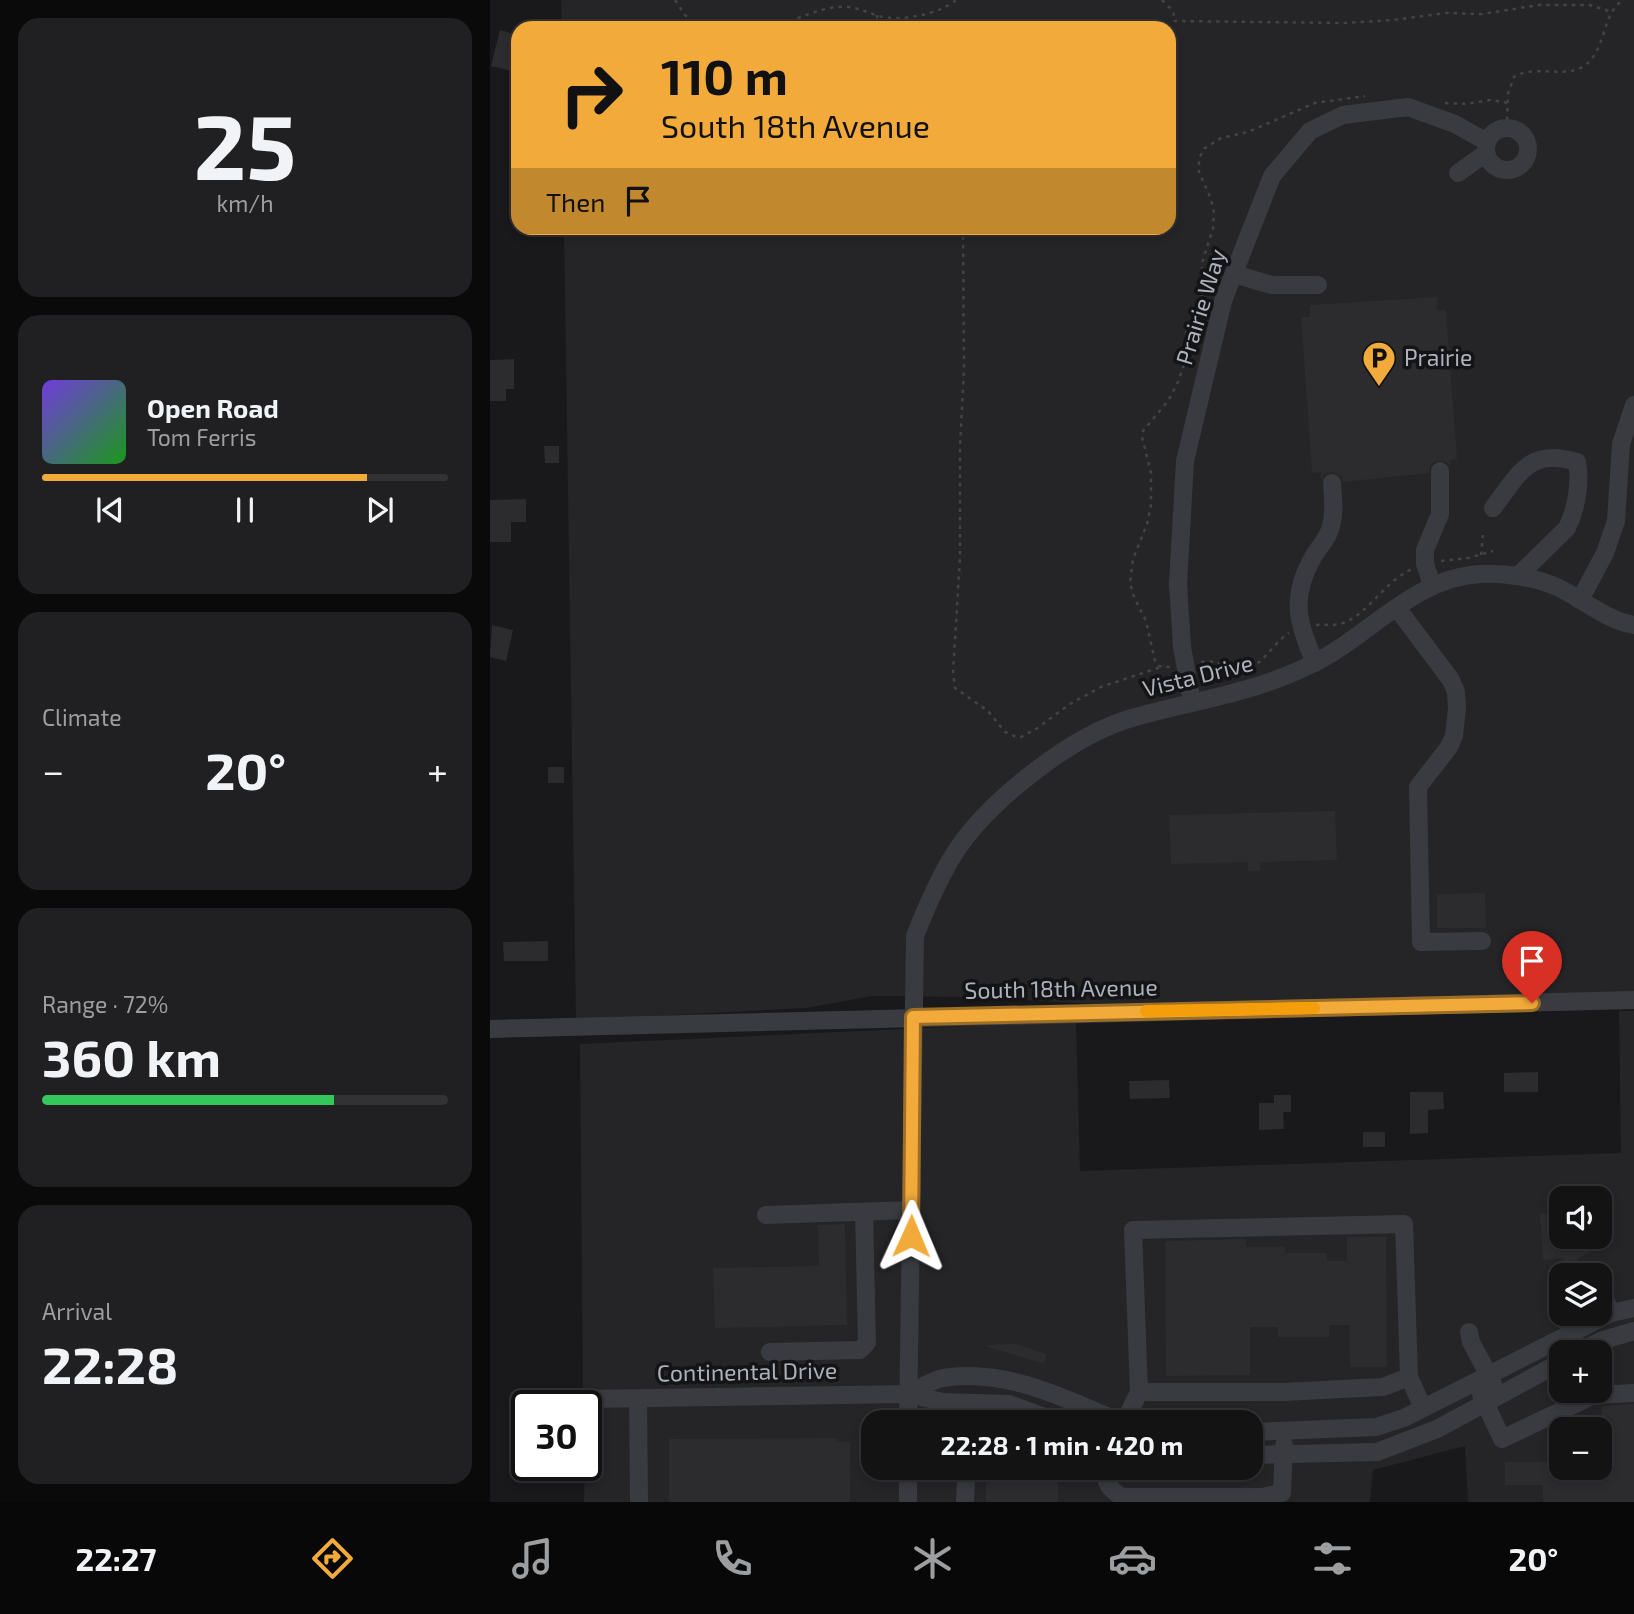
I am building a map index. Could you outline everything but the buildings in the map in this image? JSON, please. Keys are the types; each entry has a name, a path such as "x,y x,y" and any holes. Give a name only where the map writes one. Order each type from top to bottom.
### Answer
{"street":[{"name":"Prairie Way","path":"1192,702 1182,647 1178,584 1185,461 1223,301 1272,176 1310,131 1343,115 1408,107 1455,124 1487,147 1458,173"},
{"path":"1234,274 1272,285 1318,285"},
{"path":"1580,600 1605,553 1616,521 1622,444 1634,405"},
{"path":"1493,508 1523,469 1538,460 1548,456 1577,462 1579,476 1567,528 1518,576"},
{"path":"1433,585 1425,564 1425,550 1440,514 1440,471"},
{"path":"1315,663 1302,628 1298,596 1306,569 1328,536 1332,524 1332,483"},
{"name":"Vista Drive","path":"908,1410 915,936 930,898 954,853 985,817 1040,766 1083,738 1129,719 1264,685 1315,663 1352,642 1433,585 1480,574 1518,576 1556,586 1619,622 1634,625"},
{"path":"1397,608 1451,680 1456,692 1458,721 1449,747 1418,787 1421,942 1482,941"},
{"name":"South 18th Avenue","path":"490,1029 1634,1000"},
{"path":"766,1215 911,1210"},
{"path":"770,1352 860,1350 867,1343 864,1212"},
{"path":"1130,1410 1139,1392 1133,1230 1404,1224 1409,1377 1423,1408"},
{"path":"1612,1312 1634,1308"},
{"path":"1263,1432 1376,1427 1404,1418 1584,1326"},
{"path":"1603,1340 1634,1331"},
{"path":"1469,1332 1502,1438 1594,1395 1634,1393"},
{"path":"1263,1455 1377,1452 1437,1429 1549,1368"},
{"path":"1139,1392 1284,1392 1383,1387 1409,1377"},
{"name":"Continental Drive","path":"908,1394 942,1378 1007,1380 1060,1395 1094,1410"},
{"name":"Continental Drive","path":"602,1399 908,1394 943,1402 1009,1404 1025,1410"},
{"path":"638,1398 639,1502"},
{"path":"1107,1480 1110,1488 1122,1497 1282,1498 1284,1431"},
{"path":"908,1480 908,1502"},
{"path":"965,1502 966,1480"}],"path":[{"path":"675,0 691,21"},
{"path":"789,21 838,7 864,9 877,15 895,17 933,13 946,9 956,0"},
{"path":"1162,0 1173,10 1175,21"},
{"path":"1507,120 1511,81 1518,74 1576,70 1588,63 1600,46 1612,12 1623,0"},
{"path":"1176,21 1344,23 1446,13 1482,14 1539,5 1590,5 1612,12"},
{"path":"877,15 877,21"},
{"path":"1164,666 1157,664 1153,656 1146,621 1131,590 1130,575 1151,505 1151,473 1142,442 1143,431 1168,401 1178,382 1187,356 1186,332 1202,299 1202,263 1213,228 1214,213 1199,172 1199,158 1205,148 1222,138 1248,132 1315,103 1365,96"},
{"path":"1437,102 1456,104 1491,100 1508,103"},
{"path":"962,235 964,368 960,447 960,557 953,673 955,688 988,711 1005,732 1021,737 1101,687 1164,666 1208,661 1233,669 1252,667 1260,663 1287,633 1344,622 1364,609 1392,580 1425,564 1493,551"},
{"path":"1481,555 1483,535"}],"shaded area":[{"path":"561,0 1634,0 1634,994 1128,1006 974,997 872,996 806,1008 576,1020 564,235 1176,235 1176,21 562,21"},
{"path":"1619,1011 1634,1011 1634,1502 1468,1502 1465,1446 1373,1470 1370,1502 584,1502 584,1481 602,1481 602,1390 583,1390 580,1044 1076,1021 1080,1171 1621,1153"}],"slow traffic":[{"path":"1146,1011 1314,1008"}],"place":[{"name":"Prairie","path":"1379,388"}],"route":[{"path":"911,1236 913,1017 1532,1003"}]}
